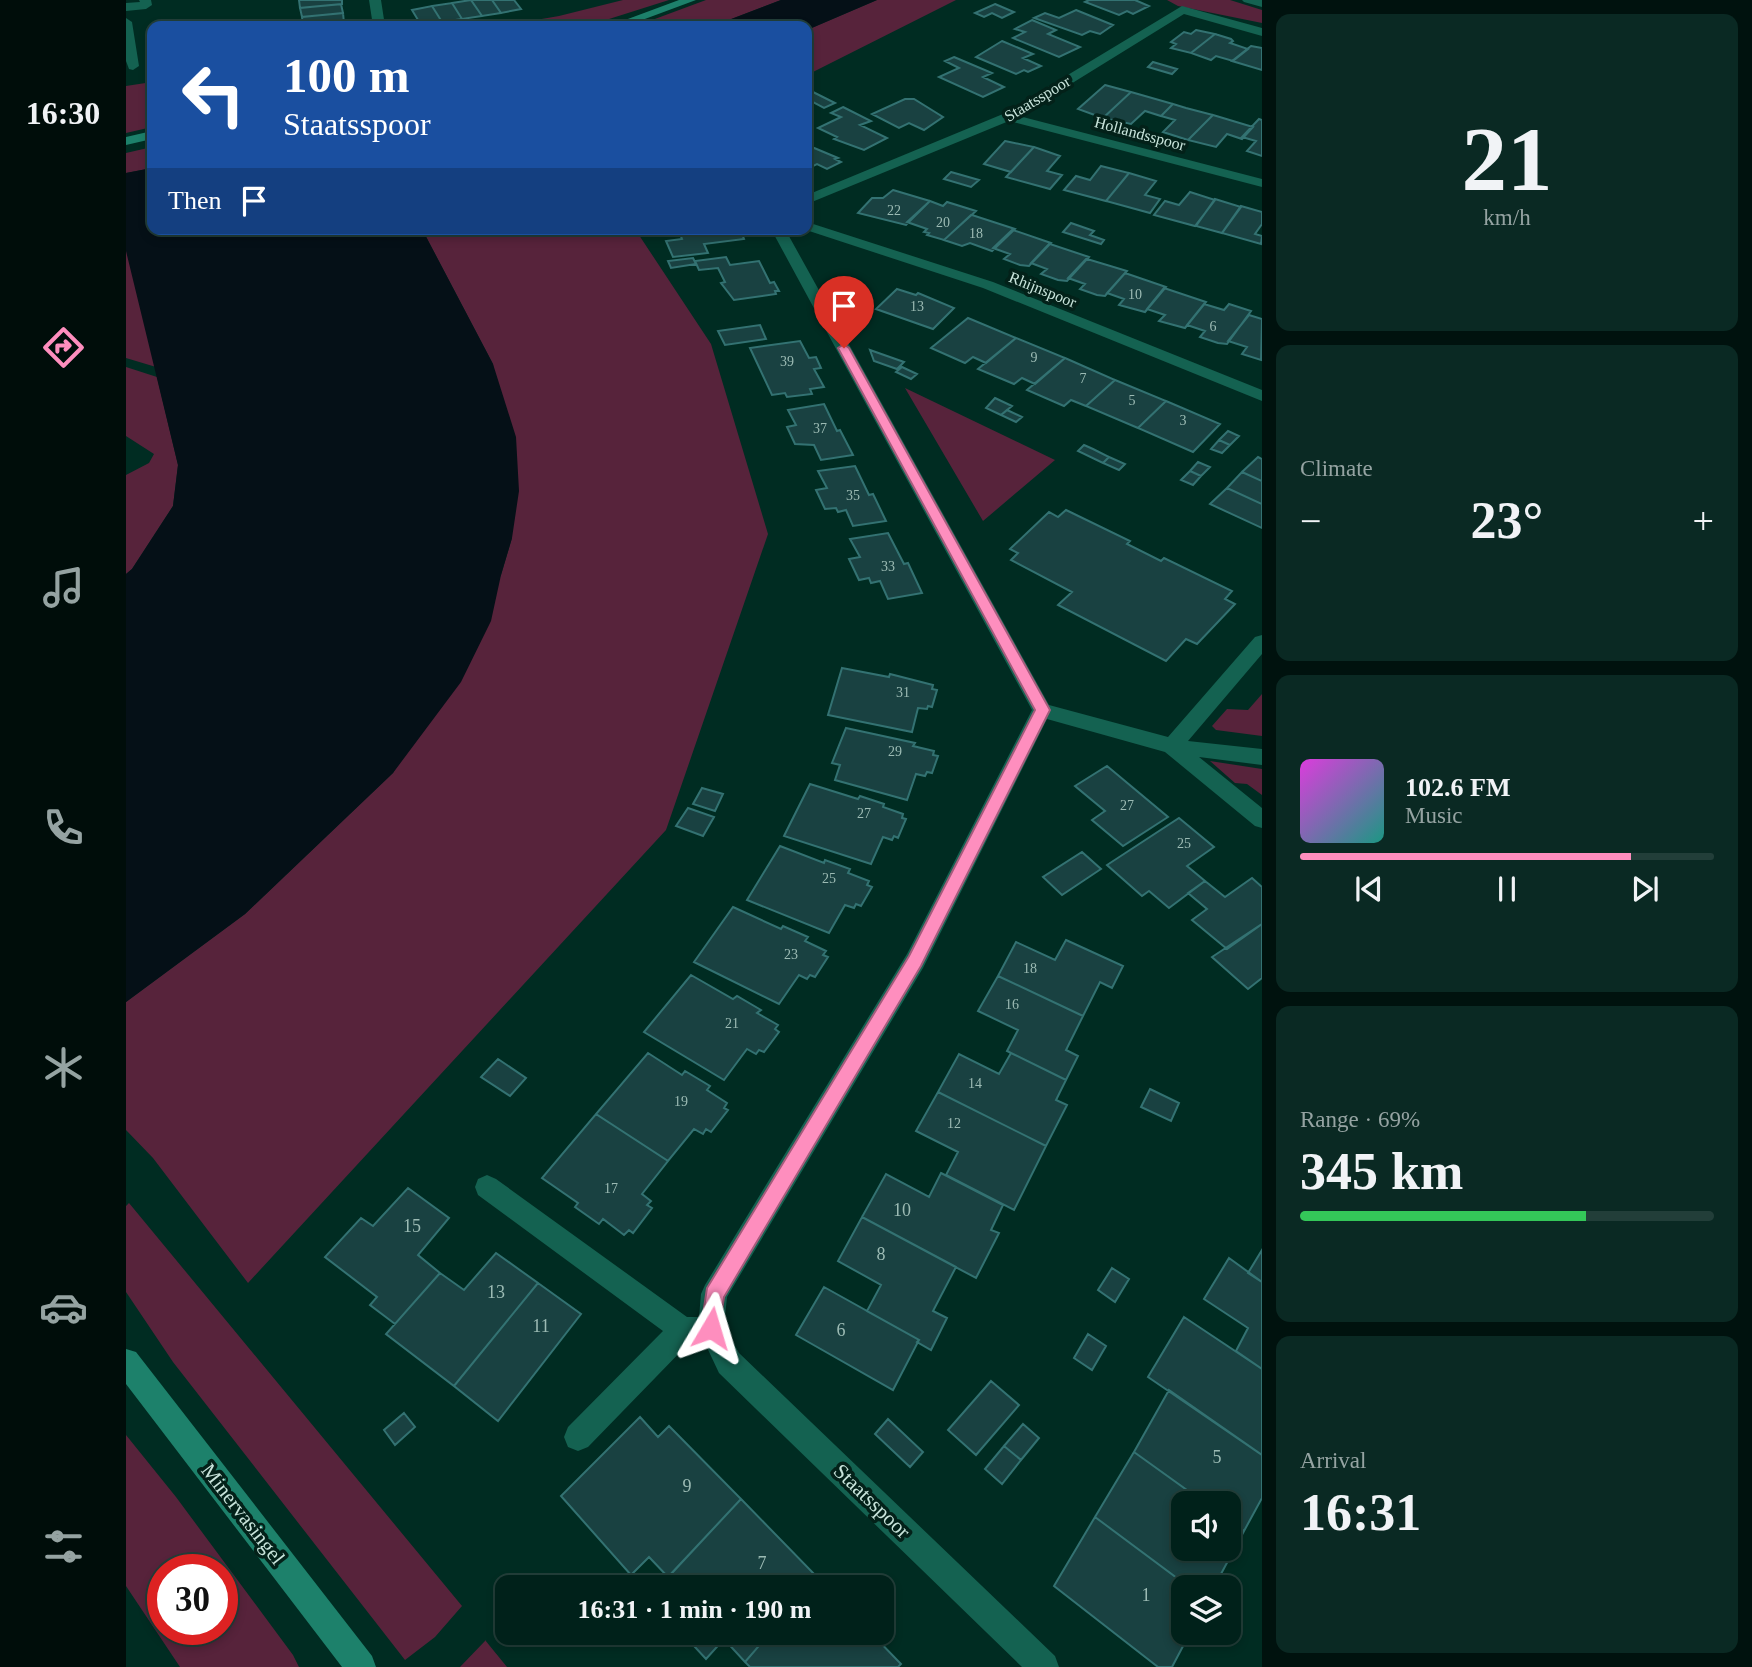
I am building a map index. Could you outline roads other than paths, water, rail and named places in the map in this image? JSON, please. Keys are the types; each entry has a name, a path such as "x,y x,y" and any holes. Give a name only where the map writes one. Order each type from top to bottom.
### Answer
{"street":[{"path":"126,7 146,5 145,0"},
{"path":"375,0 378,21"},
{"path":"629,21 690,0"},
{"path":"1248,0 1262,4"},
{"name":"Staatsspoor","path":"812,198 1008,117 1182,10 1262,32"},
{"path":"126,22 129,66 147,64"},
{"name":"Hollandsspoor","path":"1008,117 1262,183"},
{"path":"126,141 147,136"},
{"name":"Rhijnspoor","path":"812,228 988,285 1262,396"},
{"path":"781,235 1042,710 1172,746 1262,757"},
{"path":"1172,746 1262,642"},
{"path":"487,1186 683,1330 711,1328 714,1294 915,961 1042,710"},
{"path":"1172,746 1262,820"},
{"name":"Staatsspoor","path":"711,1328 729,1363 1044,1667"},
{"path":"578,1437 683,1330"},
{"name":"Minervasingel","path":"126,1362 361,1667"}]}
